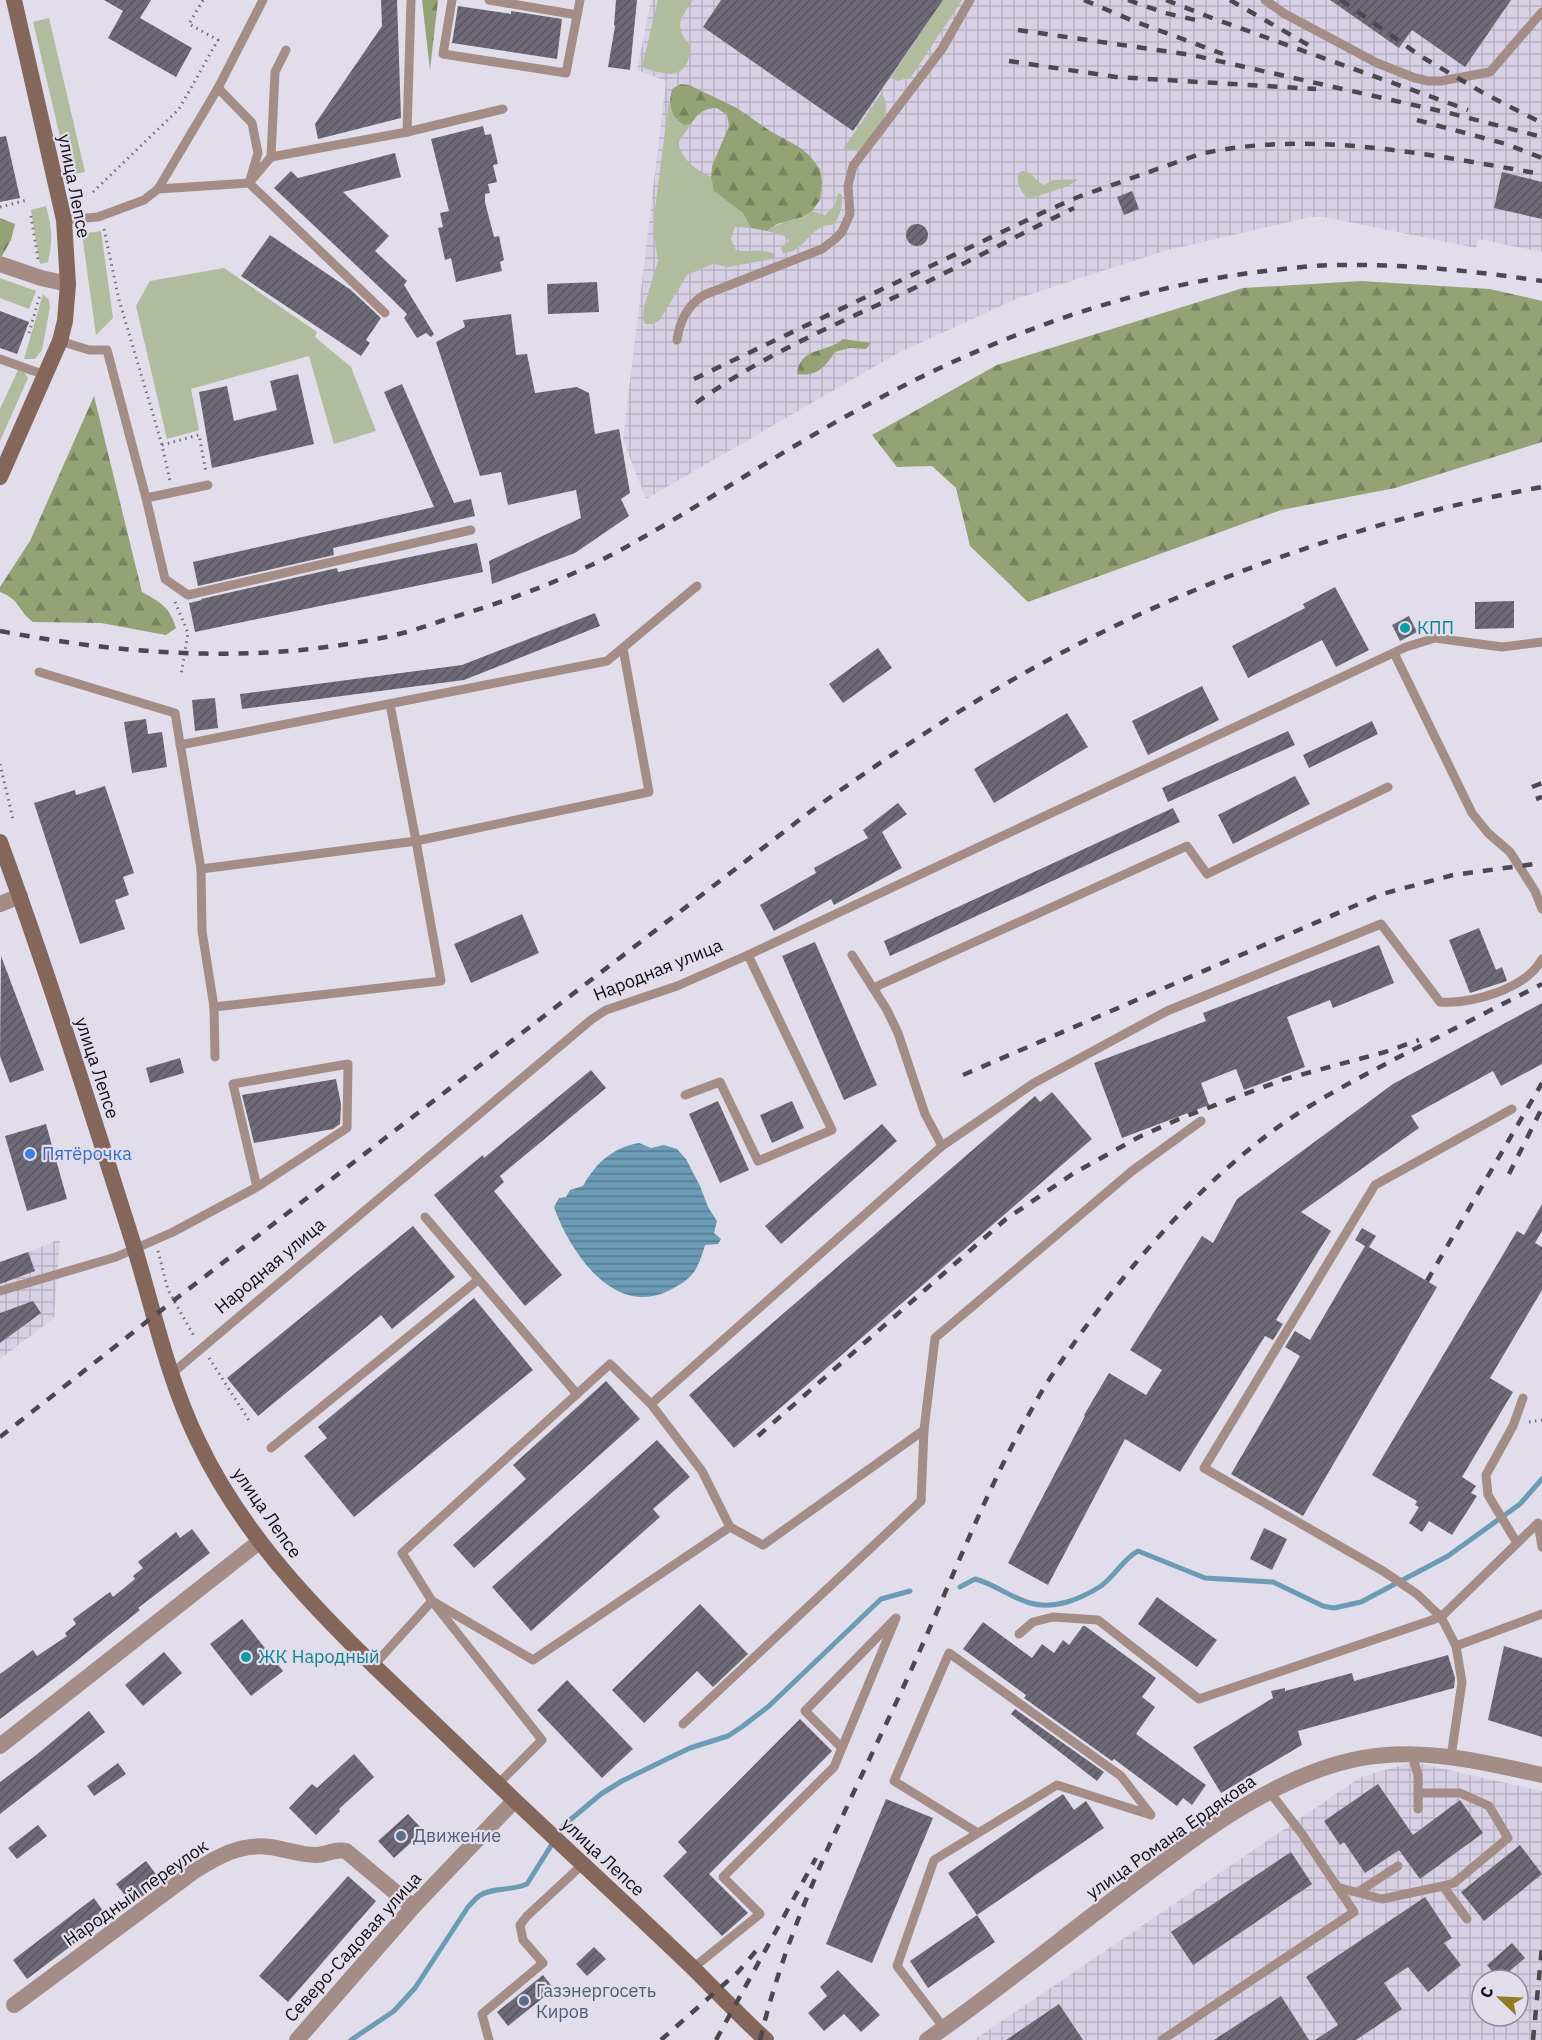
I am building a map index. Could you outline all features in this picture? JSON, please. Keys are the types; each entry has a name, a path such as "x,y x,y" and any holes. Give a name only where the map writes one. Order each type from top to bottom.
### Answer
{"main road":[{"name":"улица Лепсе","path":"0,477 60,341 65,321 68,284 64,220 14,0"},
{"name":"улица Лепсе","path":"0,842 20,896 134,1248 170,1375 198,1442 233,1504 259,1542 307,1598 514,1801 693,1968 766,2040"}],"street":[{"path":"0,264 42,283 68,284"},
{"path":"0,904 20,896"},
{"path":"0,1746 259,1542"},
{"name":"улица Романа Ердякова","path":"927,2040 1210,1828 1269,1791 1323,1767 1362,1758 1412,1754 1451,1757 1542,1775"},
{"name":"Северо-Садовая улица","path":"297,2040 413,1907 514,1801"},
{"name":"Народный переулок","path":"14,2005 193,1872 212,1860 244,1847 271,1847 314,1855 326,1854 334,1850 346,1851 413,1907"}],"lane":[{"path":"64,220 98,217 144,200 158,189 218,88 264,0"},
{"path":"407,132 411,0"},
{"path":"452,0 443,54 566,73 579,0"},
{"path":"489,0 577,15"},
{"path":"677,340 684,316 695,301 704,295 822,249 842,232 850,214 848,186 854,166 942,49 970,0"},
{"path":"1265,0 1285,14 1377,63 1428,81 1441,81 1490,72 1542,12"},
{"path":"158,189 249,183 271,157 275,72 286,50"},
{"path":"218,88 252,123 258,153 249,183"},
{"path":"271,157 407,132 503,109"},
{"path":"249,183 385,313"},
{"path":"60,341 89,350 106,350 146,498 165,579 188,595 471,530"},
{"path":"0,359 45,375"},
{"path":"146,498 208,485"},
{"path":"180,745 607,661 697,586"},
{"path":"748,954 1406,647 1435,639 1502,647 1542,642"},
{"path":"201,869 416,842 649,792 623,648"},
{"path":"1394,653 1472,813 1488,833 1510,852 1535,891 1542,909"},
{"path":"39,672 175,713 201,869 202,930 214,1007 215,1057"},
{"path":"214,1007 441,981 390,704"},
{"path":"873,988 1187,846 1207,874 1388,787"},
{"path":"651,1404 942,1146 1034,1083 1167,1011 1382,924 1440,1002 1454,1003 1479,998 1518,983 1528,976 1542,959"},
{"name":"Народная улица","path":"170,1375 592,1019 606,1010 677,986 748,954 832,1130 758,1161 720,1082 685,1095"},
{"path":"852,955 898,1033 925,1114 942,1146"},
{"path":"0,1291 116,1257 188,1225 257,1187 348,1128 348,1064 233,1084 257,1187"},
{"path":"1451,1757 1462,1682 1456,1646 1441,1617 1417,1594 1383,1571 1203,1468 1375,1185 1512,1109"},
{"path":"683,1724 921,1502 924,1430 935,1338 1132,1171 1201,1121"},
{"path":"425,1217 577,1394"},
{"path":"271,1448 478,1280"},
{"path":"498,1784 543,1740 432,1601 402,1553 610,1364 651,1404 702,1471 730,1527 763,1545 924,1430"},
{"path":"1517,1543 1488,1495 1486,1475 1513,1426 1523,1398"},
{"path":"1019,1634 1033,1622 1053,1617 1098,1620 1199,1699 1441,1617 1538,1523 1542,1547"},
{"path":"432,1601 533,1660 730,1527"},
{"path":"374,1665 432,1601"},
{"path":"1456,1646 1542,1614"},
{"path":"693,1968 760,1914 723,1877 834,1767 842,1748 887,1640 896,1618 805,1711 842,1748"},
{"path":"944,2028 897,1966 933,1860 978,1833 1057,1785 1151,1815 1120,1776 949,1653 894,1781 978,1833"},
{"path":"1412,1754 1418,1776 1418,1809"},
{"path":"1162,2040 1354,1912 1302,1834 1269,1791"},
{"path":"1337,1887 1382,1899 1443,1887 1454,1883 1508,1838 1489,1806 1460,1793 1418,1793"},
{"path":"489,2040 482,2014 543,1963 523,1940 520,1925 578,1861"},
{"path":"1358,1892 1398,1866"},
{"path":"1443,1887 1467,1919"}],"path":[{"path":"93,192 179,110 218,40 189,24 203,0"},
{"path":"0,207 27,200"},
{"path":"29,333 42,283 31,216"},
{"path":"98,217 104,230 119,300 162,445 172,492"},
{"path":"162,445 199,435 208,485"},
{"path":"165,579 188,633 181,675"},
{"path":"0,764 13,819"},
{"path":"1534,1421 1542,1420"}],"shaded area":[{"path":"651,0 1542,0 1542,252 1478,239 1476,248 1324,217 1311,217 1164,251 1016,299 898,353 646,499 623,440 666,81 637,70"},
{"path":"60,1239 54,1318 0,1359 0,1264"},
{"path":"1413,1762 1542,1791 1542,2040 974,2040 1361,1777"}],"green space":[{"path":"422,0 438,0 430,70"},
{"path":"658,0 693,0 680,23 682,34 691,46 689,58 680,71 674,73 667,74 642,67"},
{"path":"943,0 962,0 911,77 898,81 891,77"},
{"path":"49,18 85,172 69,175 33,22"},
{"path":"681,84 689,85 737,108 809,155 820,169 822,183 820,200 812,211 802,217 777,224 767,231 751,228 743,213 714,191 711,177 712,166 729,126 727,115 717,108 708,109 699,114 691,124 684,125 673,114 670,105 672,89"},
{"path":"881,94 885,100 885,114 879,129 866,148 843,149"},
{"path":"669,101 671,111 684,125 691,124 678,143 683,155 695,167 711,177 714,191 743,213 751,228 735,227 731,239 736,250 766,251 776,255 772,259 728,267 713,264 687,275 659,321 645,324 644,307 658,261 654,233 655,209"},
{"path":"1022,171 1028,172 1044,185 1053,180 1079,179 1068,186 1029,199 1019,184 1018,176"},
{"path":"838,193 842,195 842,204 835,222 818,229 791,252 783,253 781,248 789,241 785,236 767,231 812,211 825,215 835,205"},
{"path":"46,206 51,228 51,247 48,262 40,264 31,210"},
{"path":"0,218 15,224 11,240 2,256 0,256"},
{"path":"101,231 113,318 96,335 82,234"},
{"path":"224,268 317,332 315,337 351,367 376,431 334,444 309,356 191,389 199,430 167,439 136,306 150,281"},
{"path":"0,278 36,291 29,309 0,298"},
{"path":"1361,281 1490,289 1542,301 1542,442 1395,488 1281,510 1028,602 970,546 956,488 932,466 897,467 872,435 997,365 1243,288"},
{"path":"43,294 49,300 50,307 42,350 35,359 24,359"},
{"path":"843,339 871,343 866,349 849,348 835,352 820,370 810,374 797,374 799,365 808,355"},
{"path":"18,370 24,372 28,378 0,441 0,409"},
{"path":"94,396 142,592 164,606 171,615 176,628 166,635 101,623 33,622 12,598 0,592 0,587 30,541"}],"water":[{"path":"639,1143 651,1148 664,1145 677,1149 686,1159 717,1221 714,1233 721,1239 718,1244 705,1245 693,1274 688,1279 666,1292 646,1297 628,1295 611,1287 595,1275 570,1242 554,1207 559,1198 566,1197 570,1190 583,1186 593,1170 606,1158 629,1145"}],"building":[{"path":"104,0 151,0 140,18 192,48 176,77 108,38 123,11"},
{"path":"381,0 397,0 401,118 318,139 315,124 382,26"},
{"path":"616,0 637,0 630,70 608,67 615,26"},
{"path":"721,0 943,0 853,131 703,27"},
{"path":"1330,0 1511,0 1465,67 1412,30 1399,48"},
{"path":"458,6 562,19 557,59 452,43"},
{"path":"483,126 485,135 491,134 498,164 493,165 497,182 488,184 490,193 485,194 485,202 494,237 499,236 504,260 500,262 502,271 456,282 451,258 445,260 438,228 443,227 440,213 449,211 431,139"},
{"path":"6,136 20,198 0,202 0,137"},
{"path":"395,153 401,177 343,192 389,236 375,251 407,281 404,285 434,334 431,337 426,333 417,338 404,318 407,314 274,188 291,171 298,178"},
{"path":"1502,172 1542,182 1542,219 1494,208"},
{"path":"1132,191 1139,209 1124,215 1117,197"},
{"path":"917,224 925,227 928,235 925,243 917,246 909,243 906,235 909,227"},
{"path":"270,235 351,290 381,318 366,340 370,343 361,356 241,276"},
{"path":"597,282 599,312 548,314 547,284"},
{"path":"0,311 29,322 17,354 0,348"},
{"path":"511,314 516,355 527,354 535,393 577,387 589,393 595,434 619,429 630,493 621,499 629,516 575,553 492,584 489,561 581,518 576,490 508,505 501,472 480,476 436,342 465,327 463,320"},
{"path":"298,374 314,444 212,468 199,392 227,386 234,421 277,410 270,381"},
{"path":"402,384 454,503 471,499 475,516 333,548 334,555 198,586 193,562 434,507 384,392"},
{"path":"477,543 483,572 195,632 189,603 201,599 337,568 338,572"},
{"path":"1335,587 1369,650 1336,667 1322,640 1248,678 1232,646 1305,608 1303,604"},
{"path":"1514,601 1514,628 1475,629 1475,602"},
{"path":"595,613 600,626 464,680 242,709 240,694 462,665"},
{"name":"КПП","path":"1409,616 1417,632 1400,641 1392,625"},
{"path":"878,648 892,668 843,703 829,684"},
{"path":"1202,686 1219,720 1148,755 1132,721"},
{"path":"215,698 218,728 195,731 192,700"},
{"path":"1067,713 1088,747 994,803 974,769"},
{"path":"146,719 148,734 162,732 167,767 132,773 124,722"},
{"path":"1372,721 1378,734 1309,768 1303,755"},
{"path":"1288,731 1295,745 1168,802 1162,788"},
{"path":"1295,776 1310,804 1233,844 1218,815"},
{"path":"105,786 134,873 123,877 129,895 115,900 125,929 80,944 34,803 75,790 76,795"},
{"path":"898,803 907,814 882,832 902,868 834,905 831,899 774,931 760,905 816,873 814,868 868,838 863,830"},
{"path":"1173,808 1180,822 890,956 884,941"},
{"path":"522,914 539,953 471,983 454,944"},
{"path":"1479,928 1496,970 1502,967 1507,981 1470,993 1449,940"},
{"path":"815,942 877,1085 844,1100 782,956"},
{"path":"1379,945 1394,983 1333,1008 1330,1000 1287,1017 1305,1067 1244,1090 1236,1069 1201,1083 1209,1105 1122,1138 1094,1063 1206,1021 1203,1013"},
{"path":"1,956 44,1070 10,1083 0,1056"},
{"path":"1542,1003 1542,1064 1501,1086 1493,1071 1411,1116 1419,1128 1301,1212 1331,1231 1276,1320 1283,1324 1273,1340 1265,1336 1180,1472 1125,1439 1048,1585 1008,1563 1084,1415 1109,1373 1146,1395 1162,1370 1130,1350 1202,1236 1213,1243 1237,1199 1393,1084"},
{"path":"180,1058 184,1073 150,1083 146,1068"},
{"path":"591,1070 606,1088 500,1176 504,1182 494,1191 562,1275 525,1306 434,1195 483,1155 484,1158"},
{"path":"336,1079 341,1104 340,1124 333,1129 254,1143 242,1095"},
{"path":"1052,1092 1092,1139 734,1448 689,1395 1035,1096 1040,1102"},
{"path":"718,1101 749,1170 720,1183 689,1114"},
{"path":"792,1101 804,1128 772,1143 760,1115"},
{"path":"46,1124 67,1199 27,1211 5,1136"},
{"path":"882,1124 897,1141 781,1244 765,1226"},
{"path":"1542,1204 1542,1231 1535,1243 1542,1247 1542,1290 1490,1378 1513,1392 1462,1477 1476,1486 1471,1493 1477,1496 1452,1535 1429,1521 1422,1532 1409,1523 1419,1507 1415,1505 1417,1501 1372,1475 1517,1231 1524,1235"},
{"path":"413,1226 455,1277 392,1329 381,1315 258,1416 227,1378"},
{"path":"1362,1228 1376,1236 1369,1247 1437,1287 1303,1516 1231,1474 1300,1356 1285,1347 1295,1331 1310,1340 1365,1246 1355,1240"},
{"path":"28,1252 35,1271 0,1284 0,1262"},
{"path":"474,1298 533,1370 354,1517 304,1456 327,1438 318,1427"},
{"path":"33,1301 41,1313 0,1343 0,1313"},
{"path":"606,1381 640,1419 474,1568 453,1545 526,1479 513,1465"},
{"path":"657,1440 690,1477 653,1509 660,1517 531,1631 492,1587"},
{"path":"1264,1528 1287,1539 1272,1570 1250,1559"},
{"path":"192,1529 210,1553 138,1608 140,1610 64,1671 0,1719 0,1674 33,1650 37,1656 67,1636 65,1633 76,1624 73,1619 110,1592 113,1597 135,1579 133,1576 143,1568 138,1562 176,1532 180,1538"},
{"path":"1157,1597 1217,1640 1197,1667 1138,1624"},
{"path":"700,1604 748,1654 713,1687 697,1671 644,1723 612,1690"},
{"name":"ЖК Народный","path":"242,1619 283,1671 251,1696 210,1644"},
{"path":"983,1622 1032,1658 1042,1644 1054,1653 1063,1640 1069,1645 1085,1626 1156,1678 1142,1697 1155,1707 1136,1734 1206,1785 1192,1805 1183,1798 1177,1806 1114,1759 1112,1761 1024,1698 1026,1695 963,1649"},
{"path":"1504,1646 1542,1658 1542,1737 1488,1720"},
{"path":"164,1652 182,1673 143,1706 125,1685"},
{"path":"1448,1655 1455,1678 1454,1688 1298,1731 1302,1745 1221,1793 1193,1747 1273,1698 1271,1691 1285,1688 1285,1691 1352,1673 1354,1681"},
{"path":"567,1680 633,1749 602,1778 537,1710"},
{"path":"1015,1709 1104,1772 1097,1781 1011,1714"},
{"path":"89,1711 105,1732 0,1814 0,1782"},
{"path":"800,1719 832,1751 709,1874 748,1913 722,1936 663,1876 687,1852 678,1842"},
{"path":"354,1754 374,1777 339,1809 340,1811 316,1835 289,1808 312,1784 317,1788"},
{"path":"118,1763 126,1774 94,1796 87,1786"},
{"path":"1378,1784 1413,1835 1460,1800 1483,1833 1420,1879 1399,1850 1365,1873 1344,1842 1340,1845 1324,1821"},
{"path":"1063,1794 1074,1810 1086,1801 1104,1828 977,1915 948,1873"},
{"path":"886,1799 933,1818 872,1963 826,1944"},
{"name":"Движение","path":"408,1814 424,1831 394,1858 378,1841"},
{"path":"38,1825 47,1836 17,1859 8,1848"},
{"path":"1520,1845 1542,1874 1484,1921 1461,1892"},
{"path":"1291,1852 1312,1884 1193,1965 1171,1932"},
{"path":"146,1861 162,1882 132,1904 116,1884"},
{"path":"348,1876 376,1901 288,2002 259,1976"},
{"path":"1425,1897 1452,1938 1444,1943 1461,1965 1428,1992 1408,1967 1384,1983 1402,2009 1356,2040 1315,2040 1338,2025 1306,1977"},
{"path":"94,1898 108,1918 27,1979 13,1960"},
{"path":"977,1915 995,1942 928,1988 910,1961"},
{"path":"1512,1943 1525,1958 1513,1968 1489,1968 1487,1965"},
{"path":"594,1947 606,1959 587,1976 576,1964"},
{"path":"838,1970 880,2015 861,2032 844,2014 824,2031 808,2013 827,1996 820,1987"},
{"path":"543,1975 554,1989 508,2026 497,2012"},
{"path":"1281,1996 1309,2040 1214,2040"},
{"path":"1059,2004 1083,2040 1006,2040"}],"waterway":[{"path":"960,1587 975,1579 1030,1603 1058,1604 1076,1599 1101,1586 1138,1551 1205,1578 1273,1582 1323,1606 1334,1608 1361,1602 1448,1556 1520,1504 1542,1479"},
{"path":"351,2040 394,2011 415,1988 468,1907 479,1896 490,1891 527,1884 564,1825 601,1794 622,1781 690,1748 728,1736 769,1706 881,1599 910,1591"}],"railway":[{"path":"1084,0 1223,54"},
{"path":"1128,0 1165,13 1200,21"},
{"path":"1166,0 1468,110"},
{"path":"1230,0 1310,46"},
{"path":"1341,0 1422,57 1485,94 1542,123"},
{"path":"1018,30 1192,55 1449,113 1542,137"},
{"path":"1009,61 1116,77 1316,89"},
{"path":"1417,120 1506,144 1542,158"},
{"path":"694,379 1044,212 1078,197 1200,154 1243,147 1328,144 1457,159 1542,174"},
{"path":"696,403 746,370 798,342 927,282 1074,208"},
{"path":"0,631 142,651 238,654 333,646 389,636 495,604 545,586 593,564 662,526 793,447 920,377 1028,330 1083,311 1198,282 1257,272 1318,266 1415,267 1542,281"},
{"path":"0,1437 173,1301 811,811 972,704 1089,639 1214,582 1343,536 1409,517 1542,487"},
{"path":"1532,787 1542,783"},
{"path":"1536,799 1542,797"},
{"path":"963,1075 1382,894 1453,875 1542,863"},
{"path":"760,2040 773,1993 805,1901 983,1506 1039,1396 1101,1306 1149,1248 1201,1192 1229,1166 1288,1120 1395,1059 1542,984"},
{"path":"758,1436 1006,1219 1074,1173 1139,1137 1181,1118 1285,1079 1385,1052 1419,1040"},
{"path":"1427,1281 1542,1083"},
{"path":"1509,1174 1542,1108"},
{"path":"716,2040 816,1858"},
{"path":"661,2040 738,1972 761,1945"},
{"path":"1533,2040 1542,1947"}],"place":[{"name":"КПП","path":"1405,628"},
{"name":"Пятёрочка","path":"30,1154"},
{"name":"ЖК Народный","path":"246,1657"},
{"name":"Движение","path":"401,1836"},
{"name":"Газэнергосеть Киров","path":"524,2001"}]}
